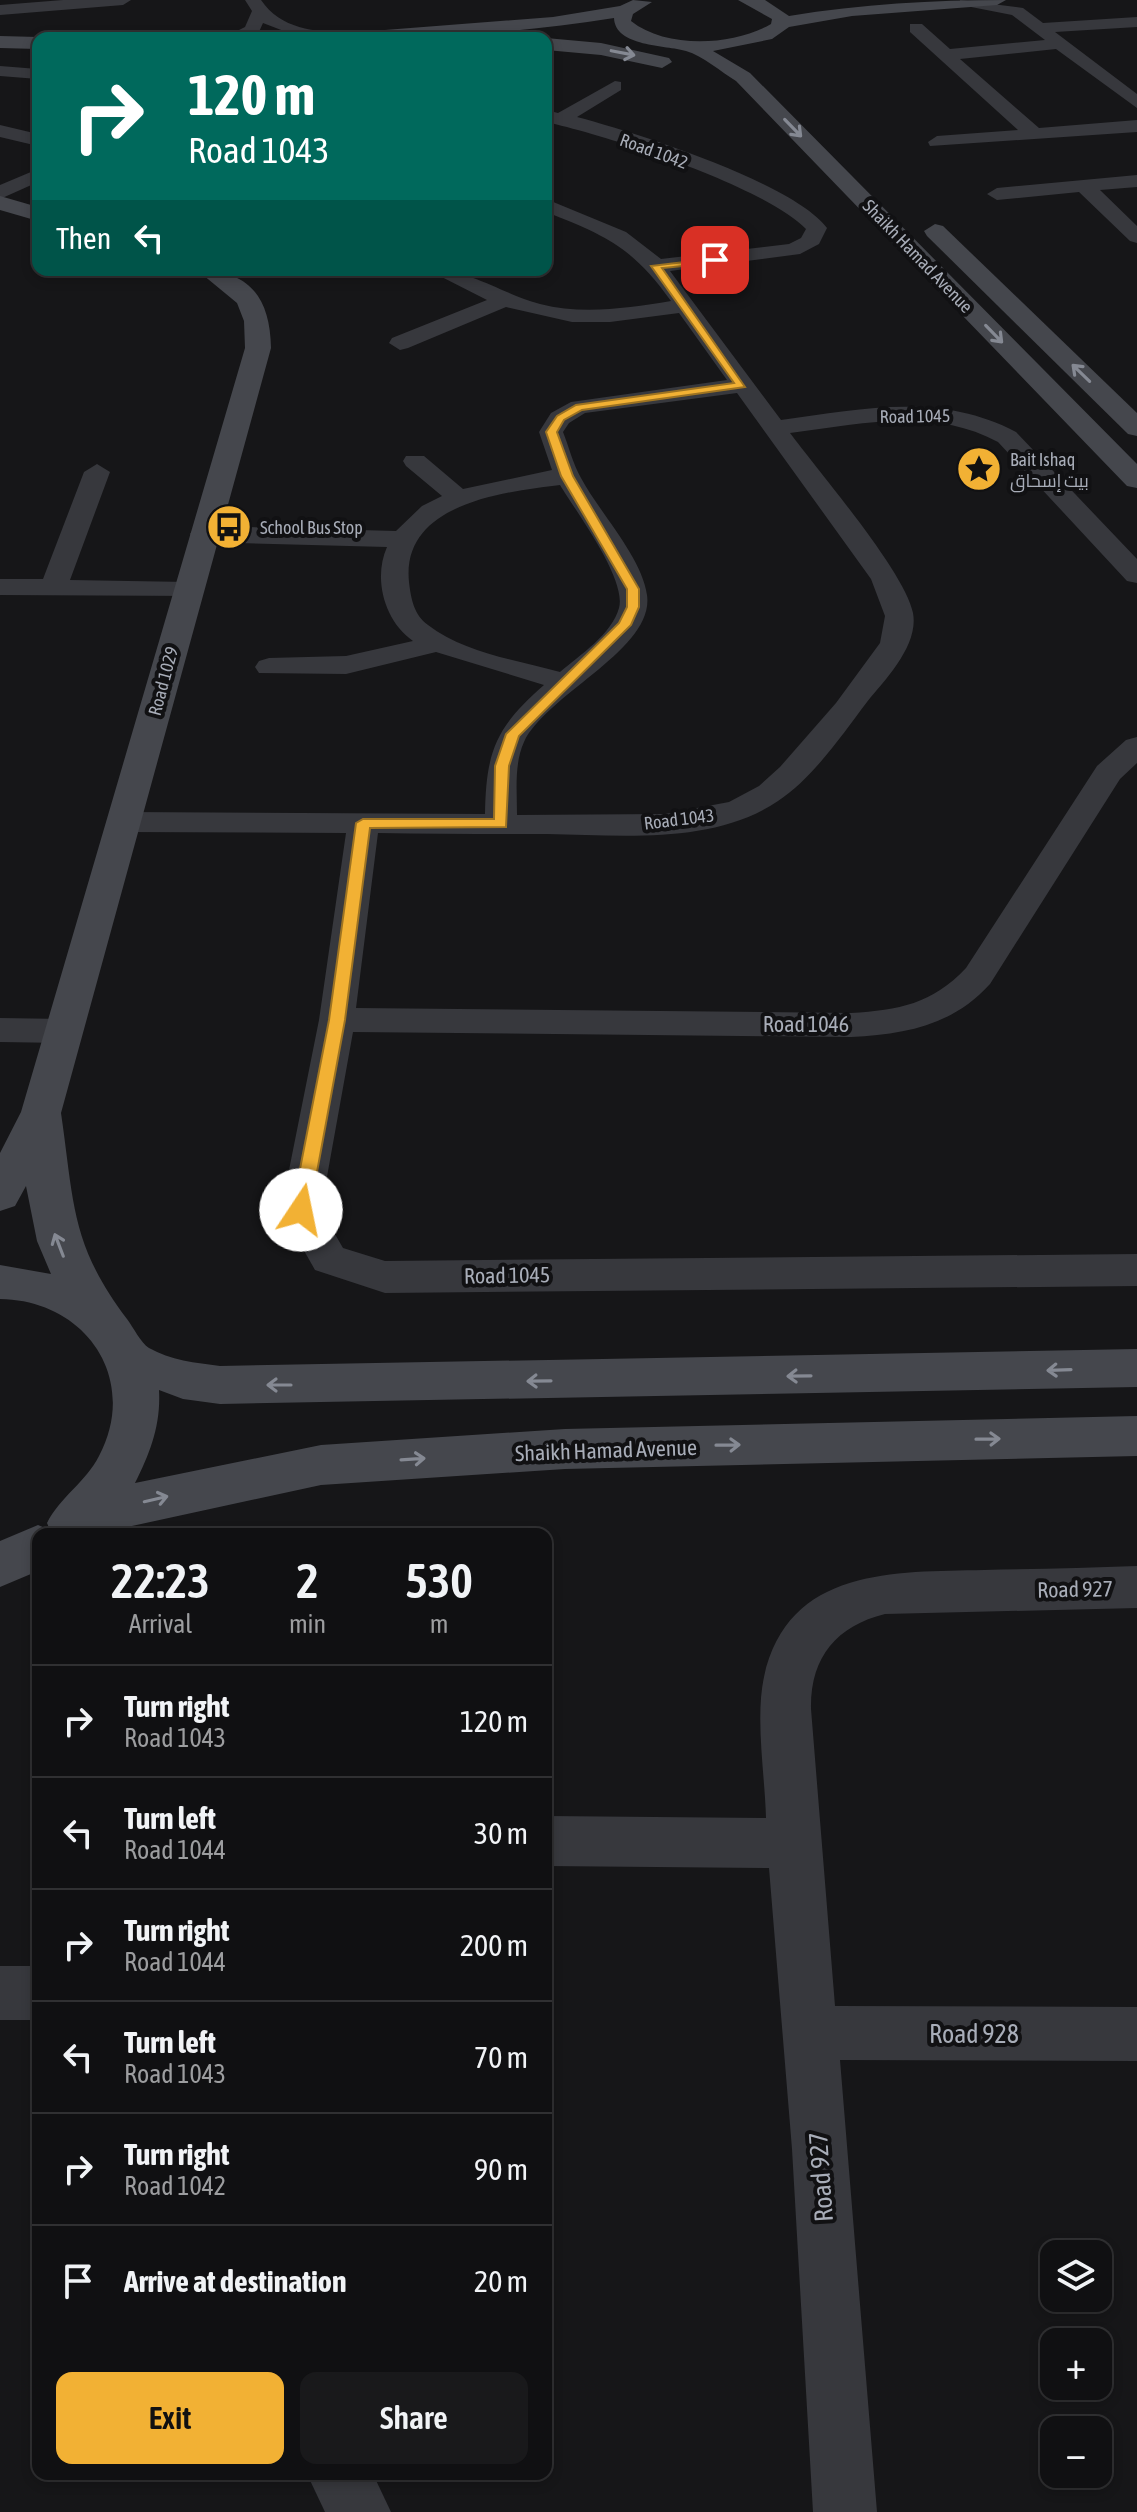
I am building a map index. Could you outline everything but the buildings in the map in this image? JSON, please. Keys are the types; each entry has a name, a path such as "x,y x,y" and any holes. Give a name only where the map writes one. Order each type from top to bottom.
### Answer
{"street":[{"path":"0,10 123,0"},
{"path":"441,32 553,22 625,11 650,0"},
{"path":"747,0 776,12 782,23"},
{"path":"768,7 882,0"},
{"path":"552,36 634,33 690,45 756,49 782,23 852,11 997,0"},
{"path":"967,2 1019,5 1060,44 1137,103"},
{"path":"256,6 268,22 288,29 324,32"},
{"path":"247,32 252,30 256,6"},
{"path":"625,11 622,22 634,33"},
{"path":"1042,28 1137,22"},
{"path":"916,28 1034,134"},
{"path":"0,42 32,43"},
{"path":"945,55 1060,44"},
{"path":"552,45 630,54 694,72 771,105"},
{"name":"Shaikh Hamad Avenue","path":"690,45 732,67 1137,480"},
{"path":"0,53 32,54"},
{"path":"0,71 32,74"},
{"name":"Road 1042","path":"554,118 615,86"},
{"name":"Road 1042","path":"554,118 745,185 806,198 817,228 815,236 807,244 793,250 656,266"},
{"path":"937,142 1137,126"},
{"path":"0,131 32,139"},
{"path":"8,189 32,178"},
{"path":"997,194 1137,181"},
{"path":"1084,186 1137,237"},
{"path":"0,203 32,212"},
{"name":"Road 1043","path":"124,822 676,824 716,817 751,804 779,786 887,659 899,632 898,605 884,578 656,266 641,249 612,232 552,207"},
{"name":"Shaikh Hamad Avenue","path":"922,218 1137,428"},
{"name":"Road 1029","path":"0,1195 41,1112 258,348 260,323 248,297 218,276"},
{"path":"453,276 535,310 574,316 613,316 683,306"},
{"path":"400,343 508,299"},
{"path":"501,824 502,766 509,742 524,720 625,625 633,598 626,572 567,476 551,432 560,418 579,407 741,385"},
{"name":"Road 1045","path":"773,428 936,412 990,425 1007,437 1137,575"},
{"path":"415,461 459,498"},
{"path":"53,588 97,472"},
{"path":"563,682 439,643 420,633 399,612 394,566 403,539 423,516 459,498 520,482 567,476"},
{"path":"203,534 403,539"},
{"path":"0,587 188,590"},
{"path":"269,667 346,665 439,643"},
{"name":"Road 1046","path":"337,1020 851,1025 896,1022 932,1014 961,998 978,976 1108,773 1137,746"},
{"name":"Road 1045","path":"363,823 337,1020 301,1210 329,1259 385,1277 1137,1270"},
{"path":"0,1030 64,1031"},
{"name":"Road 1029","path":"41,1112 46,1193 54,1234 71,1275 96,1314"},
{"path":"0,1282 56,1291 96,1314 116,1335 130,1360 137,1384 137,1411 132,1437 120,1465 69,1525"},
{"path":"130,1360 183,1380 220,1385 1137,1368"},
{"name":"Shaikh Hamad Avenue","path":"69,1525 321,1465 565,1449 1137,1436"},
{"path":"0,1565 32,1550"},
{"name":"Road 927","path":"845,2512 810,2033 791,1843 786,1697 789,1671 799,1646 814,1626 834,1610 858,1599 885,1593 1137,1587"},
{"path":"552,1841 791,1843"},
{"path":"0,1993 32,1993"},
{"name":"Road 928","path":"810,2033 1137,2034"},
{"path":"342,2480 359,2512"}],"place":[{"name":"Bait Ishaq بيت إسحاق","path":"979,469"},
{"name":"School Bus Stop","path":"229,527"}],"route":[{"path":"301,1210 337,1020 363,823 501,824 502,766 513,734 625,625 633,607 633,589 626,572 567,476 551,432 560,418 579,407 741,385 656,266 715,260"}]}
